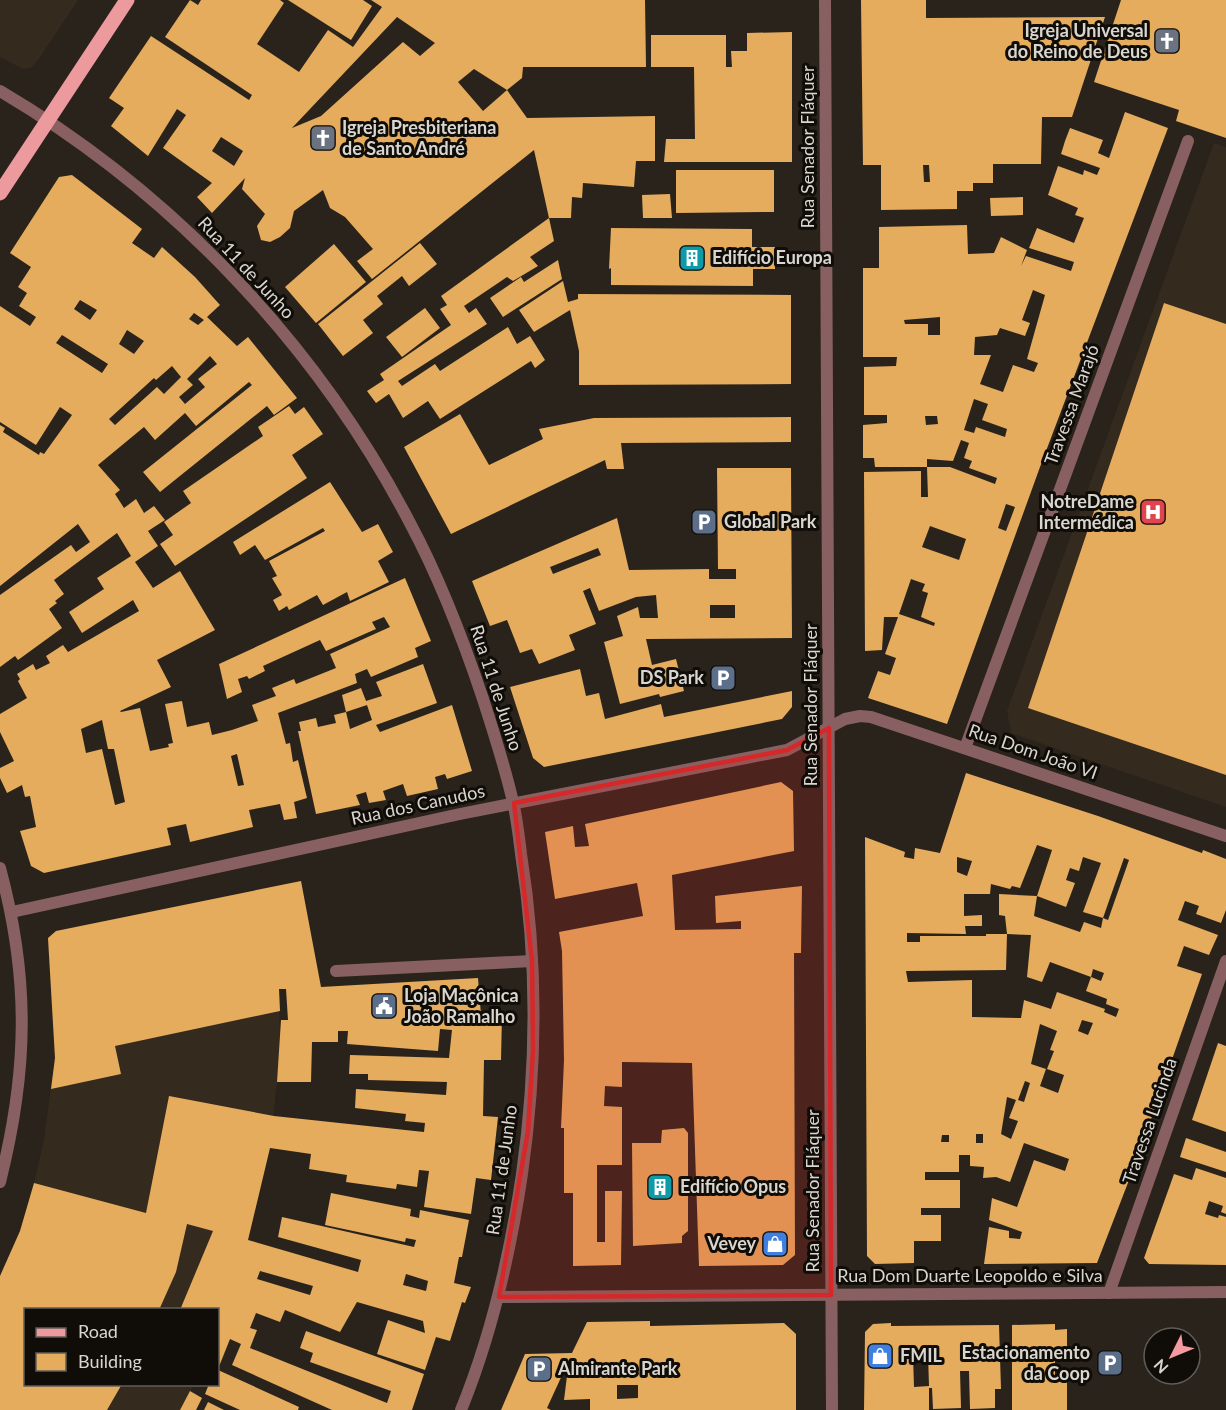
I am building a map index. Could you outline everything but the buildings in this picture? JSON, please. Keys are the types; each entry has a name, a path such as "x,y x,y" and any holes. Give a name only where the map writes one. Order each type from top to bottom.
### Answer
{"main road":[{"path":"0,193 127,0"}],"street":[{"name":"Rua Senador Fláquer","path":"825,0 832,1410"},
{"name":"Rua 11 de Junho","path":"0,91 79,142 180,224 268,315 308,363 345,414 379,468 438,580 466,650 514,803 526,885 532,961 533,1049 528,1131 516,1213 491,1327 461,1410"},
{"name":"Travessa Marajó","path":"965,748 1188,141"},
{"name":"Rua Dom João VI","path":"829,728 860,716 871,717 1226,836"},
{"name":"Rua dos Canudos","path":"12,912 514,803 787,750 829,728"},
{"path":"0,868 12,912 19,957 22,1049 18,1095 0,1182"},
{"path":"336,971 532,961"},
{"name":"Travessa Lucinda","path":"1108,1293 1226,961"},
{"name":"Rua Dom Duarte Leopoldo e Silva","path":"499,1297 1226,1292"}],"highlighted area":[{"path":"829,728 831,1295 499,1297 528,1131 533,1049 532,961 514,803 787,750"}],"shaded area":[{"path":"0,0 78,0 38,60 31,68 23,69 0,57"},
{"name":"NotreDame Intermédica","path":"1214,143 1226,147 1226,807 1011,733 1007,711"},
{"path":"301,881 321,987 279,989 280,1053 270,1148 248,1240 219,1334 219,1308 24,1308 24,1386 193,1386 180,1410 0,1410 0,1276 20,1231 44,1139 55,1058 48,938 56,931"}],"place":[{"name":"Igreja Universal do Reino de Deus","path":"1167,41"},
{"name":"Igreja Presbiteriana de Santo André","path":"323,138"},
{"name":"Edifício Europa","path":"692,258"},
{"name":"NotreDame Intermédica","path":"1153,512"},
{"name":"Global Park","path":"704,522"},
{"name":"DS Park","path":"723,678"},
{"name":"Loja Maçônica João Ramalho","path":"384,1006"},
{"name":"Edifício Opus","path":"660,1187"},
{"name":"Vevey","path":"775,1244"},
{"name":"FMIL","path":"880,1356"},
{"name":"Estacionamento da Coop","path":"1110,1363"},
{"name":"Almirante Park","path":"539,1369"}]}
